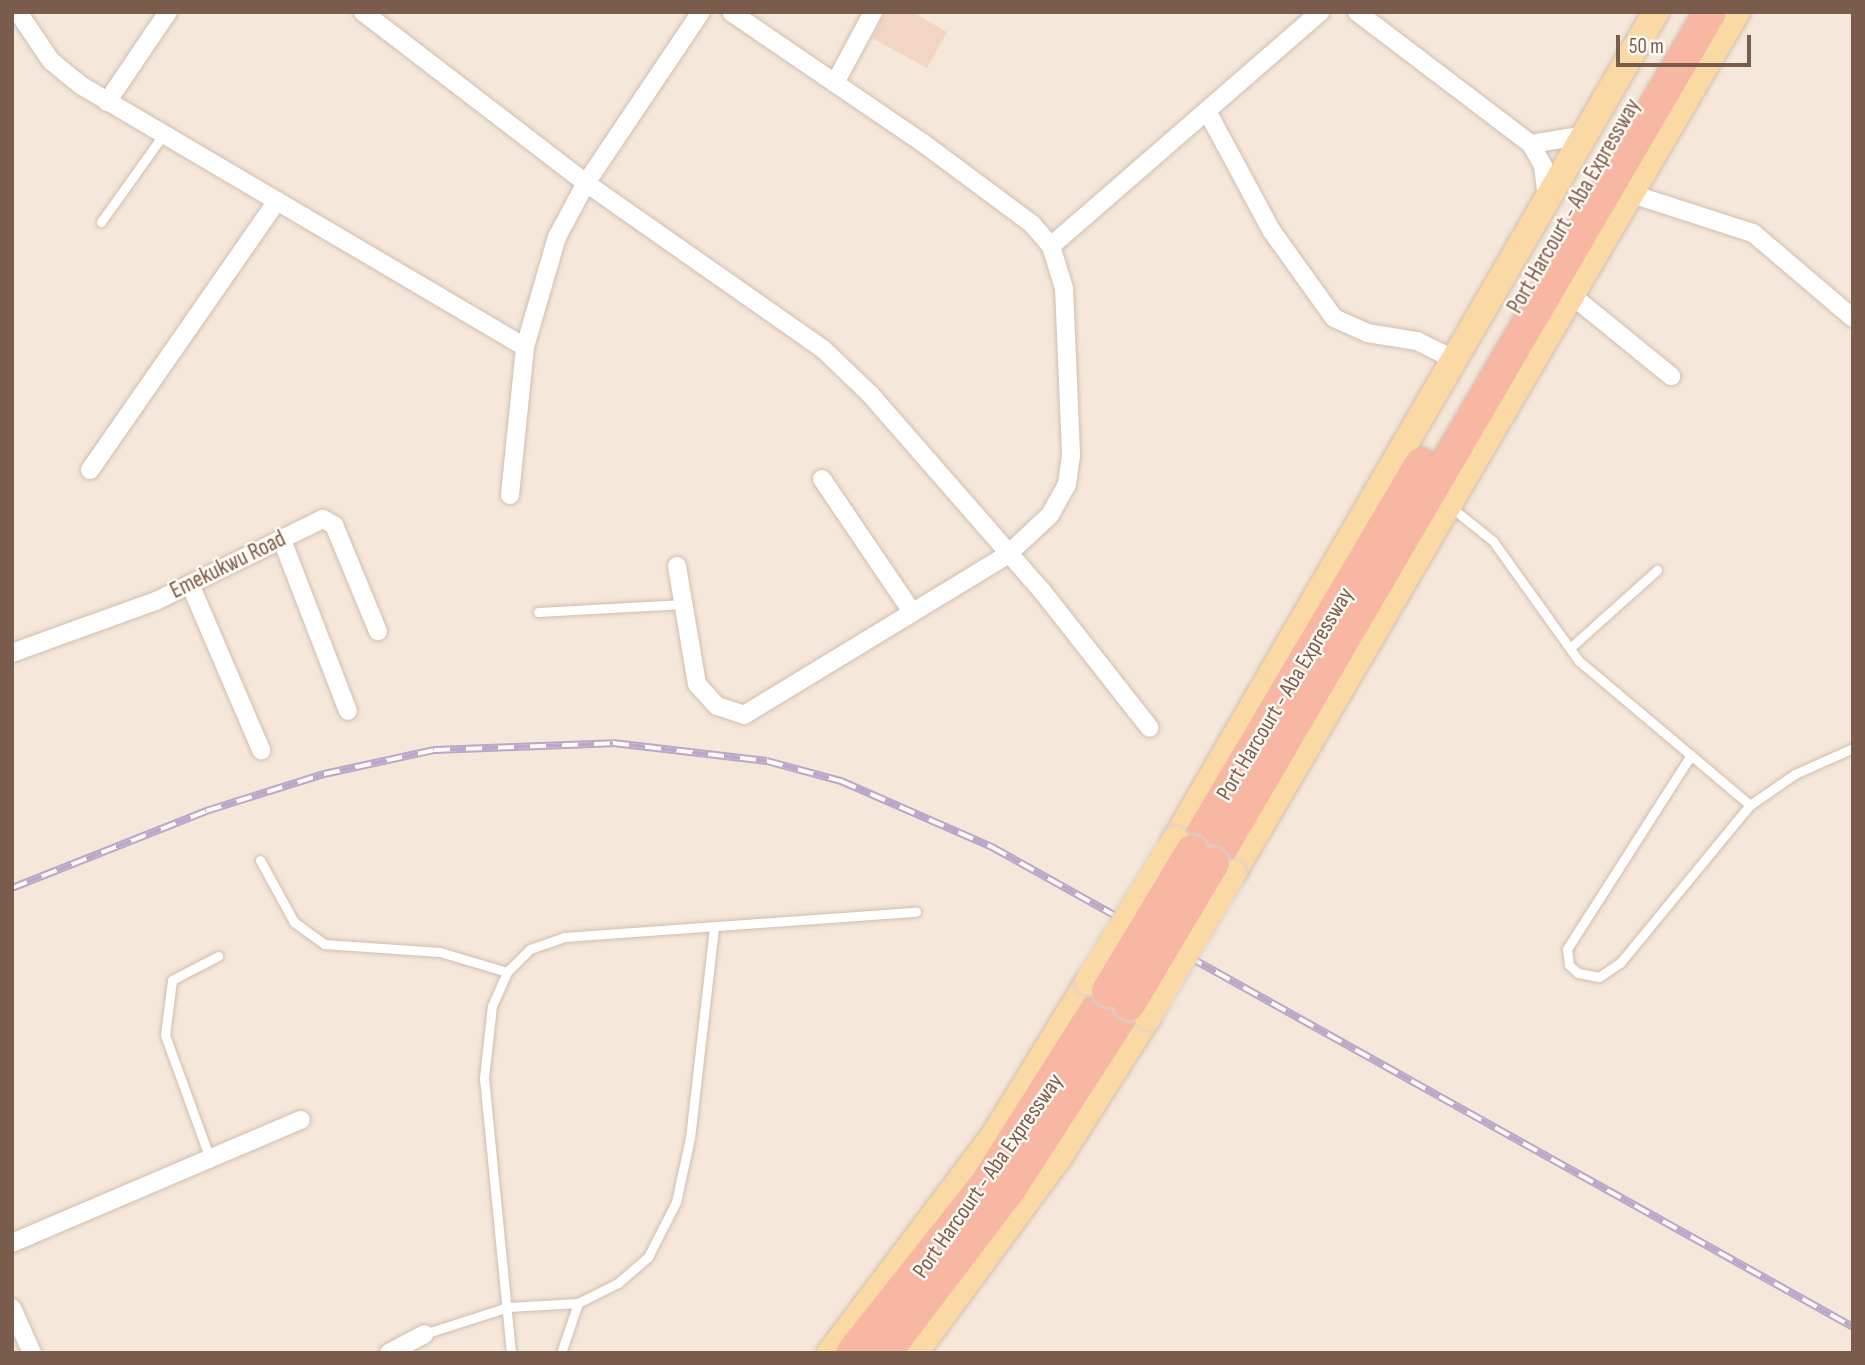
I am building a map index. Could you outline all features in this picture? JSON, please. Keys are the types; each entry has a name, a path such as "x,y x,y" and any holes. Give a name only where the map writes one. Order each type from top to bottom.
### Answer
{"highway":[{"name":"Port Harcourt - Aba Expressway","path":"1203,857 1685,12"},
{"name":"Port Harcourt - Aba Expressway","path":"885,1353 1003,1200 1118,998 1710,12"},
{"name":"Port Harcourt - Aba Expressway","path":"852,1353 973,1203 1118,998"}],"main road":[{"path":"1203,857 1453,359 1656,12"},
{"path":"915,1353 1061,1154 1118,998 1203,857 1452,508 1635,195 1737,12"},
{"path":"830,1353 995,1134 1118,998"}],"street":[{"path":"18,12 51,61 107,102 526,347"},
{"path":"107,102 168,12"},
{"path":"363,12 586,183 822,349 870,394 1006,556 1116,677 1150,728"},
{"path":"510,495 526,347 557,237 586,183 701,12"},
{"path":"677,566 697,684 717,706 744,715 1006,556 1050,514 1068,484 1064,288 1052,246 1032,224 731,12"},
{"path":"835,83 873,12"},
{"path":"1052,246 1320,12"},
{"path":"1357,12 1531,144 1543,166 1547,202"},
{"path":"1207,111 1271,230 1334,318 1367,332 1417,341 1453,359"},
{"path":"1531,144 1586,135"},
{"path":"1635,195 1753,233 1853,318"},
{"path":"90,470 277,201"},
{"path":"1575,298 1671,376"},
{"path":"822,479 912,612"},
{"name":"Emekukwu Road","path":"12,653 190,584 323,519 334,524 378,631"},
{"path":"282,540 348,711"},
{"path":"190,584 261,750"},
{"path":"12,1244 209,1156 301,1120"},
{"path":"12,1308 32,1353"},
{"path":"389,1353 424,1334"}],"lane":[{"path":"101,222 163,135"},
{"path":"1452,508 1493,541 1570,648 1750,805"},
{"path":"1570,648 1657,570"},
{"path":"538,612 684,604"},
{"path":"1691,755 1567,948 1569,965 1578,973 1599,977 1620,963 1750,805 1796,774 1853,748"},
{"path":"260,860 294,922 324,944 440,952 507,972"},
{"path":"511,1353 484,1079 492,1006 507,972 530,949 564,937 916,912"},
{"path":"424,1334 508,1307 578,1303 618,1283 648,1257 676,1202 690,1138 714,927"},
{"path":"209,1156 164,1035 173,980 218,956"},
{"path":"561,1353 578,1303"}],"shaded area":[{"path":"12,12 1853,12 1853,1353 12,1353"}],"building":[{"path":"886,12 912,12 947,32 927,68 872,38"}],"railway":[{"path":"12,888 206,811 324,774 434,750 613,743 767,761 841,781 992,847 1853,1327"}]}
